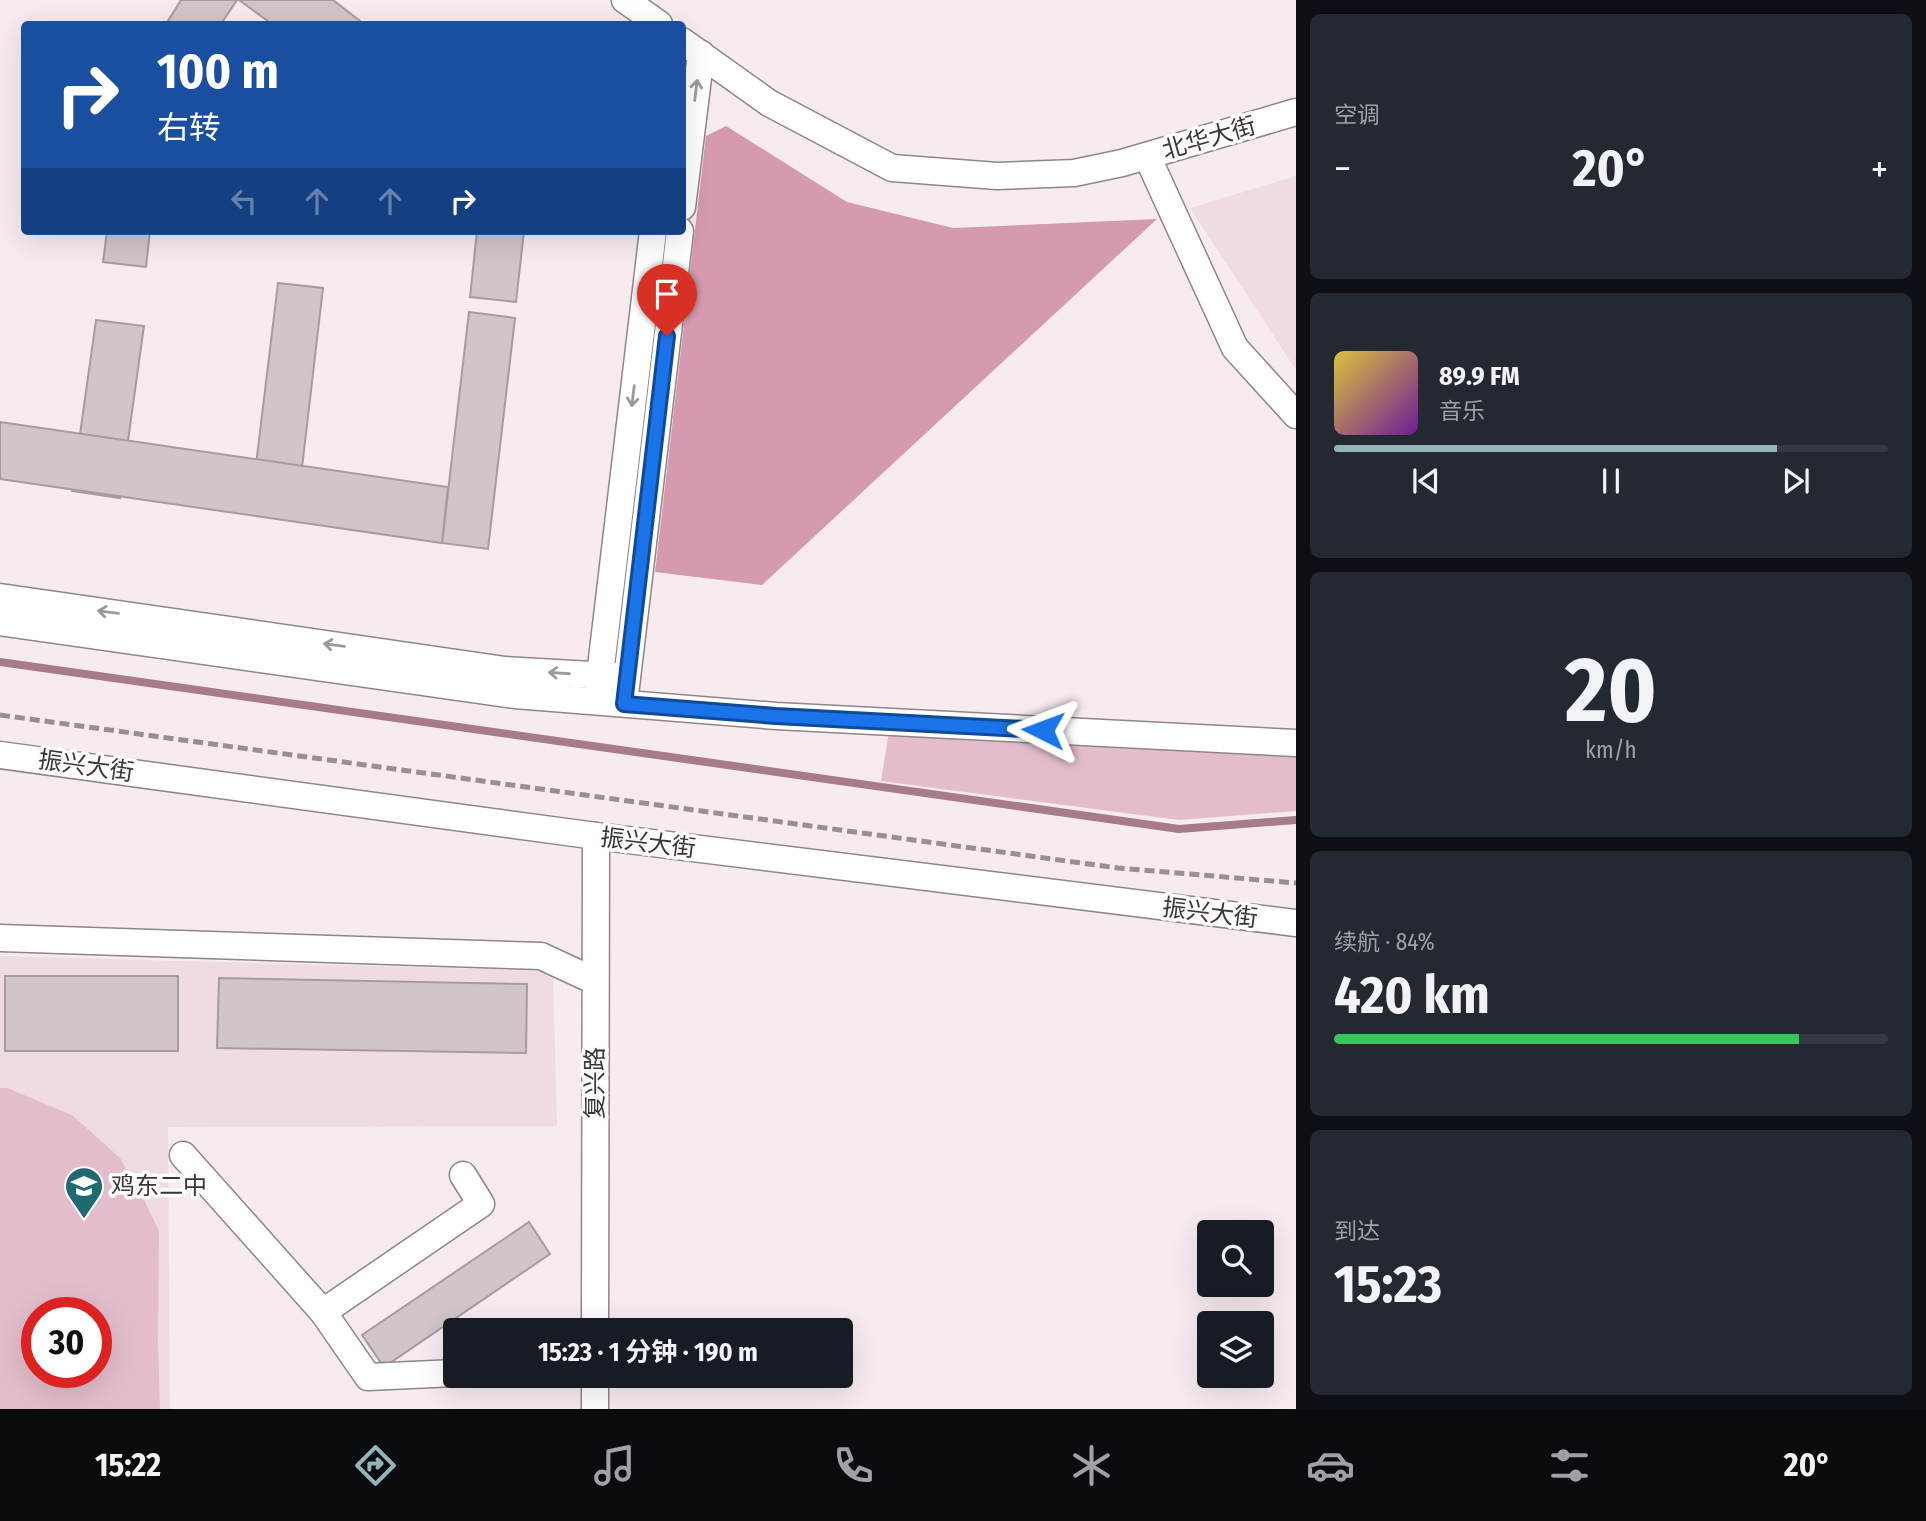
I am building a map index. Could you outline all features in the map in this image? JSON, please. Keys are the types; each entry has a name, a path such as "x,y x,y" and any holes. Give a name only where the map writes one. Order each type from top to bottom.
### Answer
{"street":[{"path":"625,0 655,21"},
{"path":"686,143 692,48"},
{"name":"北华大街","path":"692,48 769,103 892,168 997,176 1074,173 1135,159 1296,113"},
{"path":"1135,159 1235,348 1296,415"},
{"path":"597,702 653,235"},
{"path":"624,704 680,235"},
{"path":"0,597 505,670 627,677"},
{"path":"0,622 515,695 776,716 1296,743"},
{"name":"振兴大街","path":"0,755 596,836 1296,923"},
{"name":"复兴路","path":"595,1318 596,836"},
{"path":"0,938 541,956 595,981"},
{"path":"183,1154 323,1312 368,1377 443,1374"},
{"path":"323,1312 481,1204 463,1175"},
{"path":"595,1388 595,1409"}],"shaded area":[{"path":"726,126 847,202 953,228 1157,219 762,585 655,572 706,136"},
{"path":"1296,176 1296,370 1190,208"},
{"path":"889,731 1296,755 1296,811 1179,820 881,781"},
{"name":"鸡东二中","path":"0,956 553,971 557,1126 168,1127 170,1409 0,1409"},
{"path":"0,1088 7,1088 72,1115 120,1158 145,1202 159,1231 160,1409 0,1409"}],"building":[{"path":"181,0 237,0 223,21 168,21"},
{"path":"239,0 333,0 360,21 268,21"},
{"path":"106,235 150,235 146,267 103,262"},
{"path":"477,235 524,235 516,302 470,297"},
{"path":"278,283 323,288 296,519 250,514"},
{"path":"469,312 515,318 488,549 442,543"},
{"path":"96,320 144,326 120,498 72,491"},
{"path":"0,422 448,487 442,543 0,479"},
{"path":"5,976 178,976 178,1051 5,1051"},
{"path":"219,978 527,984 526,1053 217,1048"},
{"path":"529,1222 550,1254 456,1318 443,1318 443,1327 384,1367 362,1335"}],"waterway":[{"path":"0,662 1179,829 1296,820"}],"railway":[{"path":"0,715 1118,868 1296,883"}],"place":[{"name":"鸡东二中","path":"84,1220"}],"route":[{"path":"667,336 624,704 776,716 1043,730"}]}
